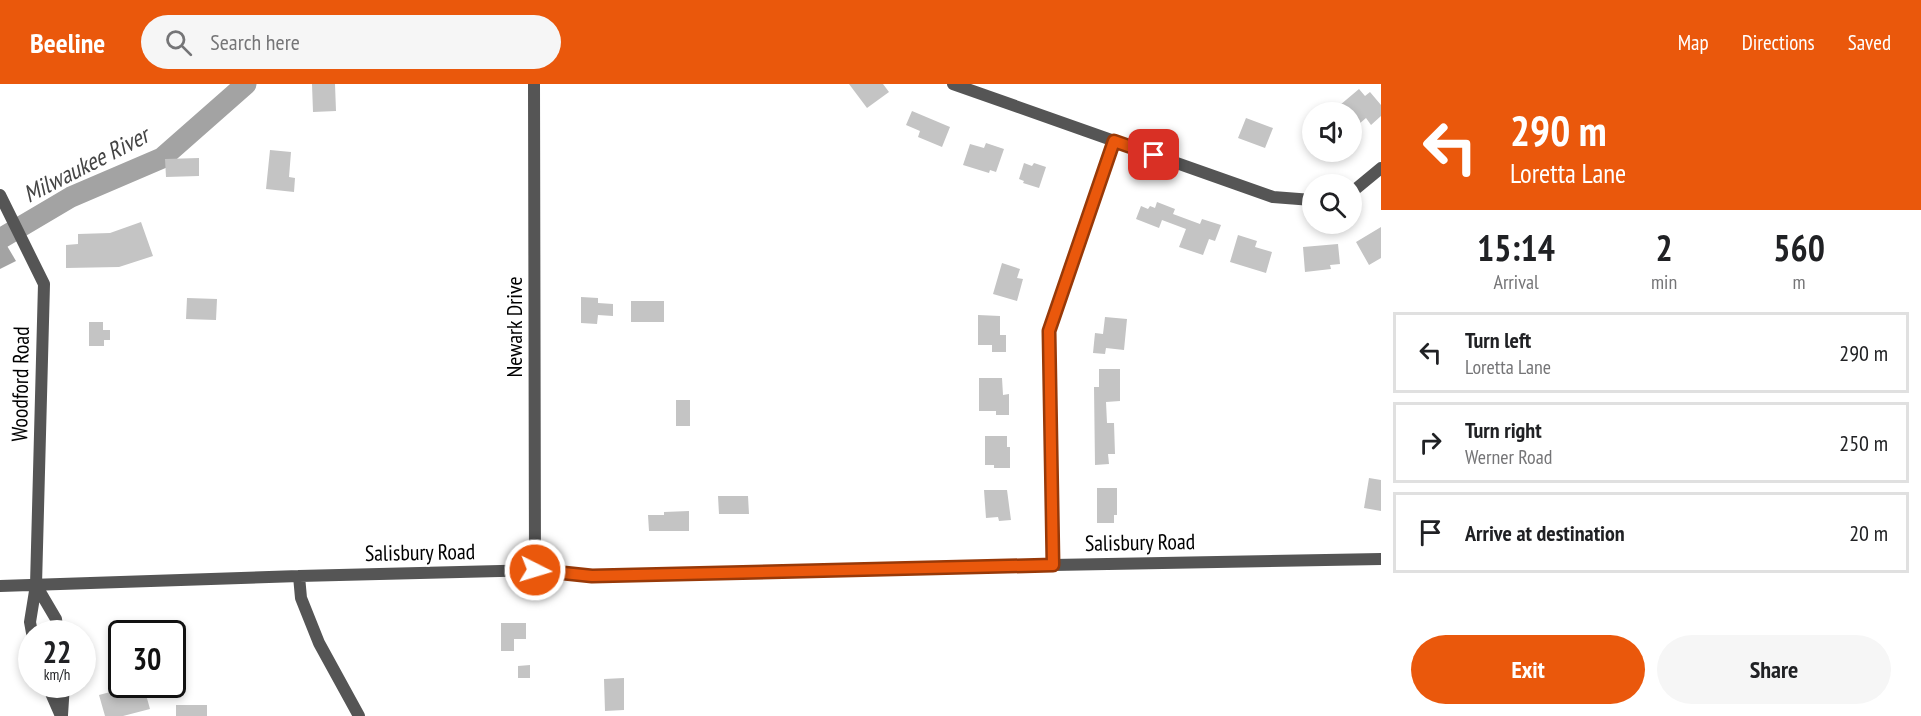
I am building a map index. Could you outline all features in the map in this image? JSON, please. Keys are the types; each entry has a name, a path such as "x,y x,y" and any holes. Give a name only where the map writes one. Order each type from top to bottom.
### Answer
{"street":[{"name":"Newark Drive","path":"534,84 535,570"},
{"path":"953,84 1273,197 1302,199"},
{"path":"1053,565 1049,331 1114,141"},
{"path":"1362,184 1381,168"},
{"name":"Woodford Road","path":"0,195 44,284 36,585 30,620"},
{"name":"Salisbury Road","path":"0,586 535,570 592,576 1381,559"},
{"path":"299,576 301,598 320,643 359,716"},
{"path":"36,585 56,620"},
{"path":"54,698 62,716"},
{"path":"62,716 63,698"}],"shaded area":[{"name":"Milwaukee River","path":"0,234 16,261 0,269"}],"building":[{"path":"312,84 335,84 336,111 313,112"},
{"path":"849,84 883,84 889,92 867,108"},
{"path":"1359,89 1365,96 1370,92 1381,105 1381,116 1371,125 1366,118 1362,121 1362,102 1344,102"},
{"path":"912,111 950,127 942,147 918,137 920,131 906,125"},
{"path":"1246,118 1273,128 1265,148 1238,138"},
{"path":"986,143 1004,149 996,172 990,170 989,173 963,165 970,144 984,148"},
{"path":"270,150 291,152 289,177 295,178 294,192 266,189"},
{"path":"199,158 199,176 166,177 165,159"},
{"path":"1024,163 1046,167 1039,188 1023,183 1024,181 1019,179"},
{"path":"1157,202 1175,209 1173,214 1200,224 1202,219 1221,225 1215,241 1209,239 1203,255 1179,247 1186,229 1162,220 1159,228 1136,219 1141,206 1148,209 1150,206 1155,208"},
{"path":"141,222 153,256 119,267 66,268 66,245 78,244 78,234 110,233"},
{"path":"1381,227 1381,258 1369,265 1356,242"},
{"path":"1238,235 1257,241 1255,247 1272,252 1266,273 1230,262"},
{"path":"1338,244 1340,264 1330,265 1331,269 1305,272 1303,247"},
{"path":"1002,263 1020,269 1017,278 1023,279 1017,301 993,294"},
{"path":"581,297 598,298 598,303 613,304 613,316 598,315 597,324 581,323"},
{"path":"187,298 217,299 216,320 186,319"},
{"path":"631,301 664,301 664,322 631,322"},
{"path":"978,315 1000,316 1000,335 1006,335 1006,352 992,352 992,345 978,345"},
{"path":"1105,317 1127,319 1124,350 1106,348 1105,354 1093,353 1095,333 1103,334"},
{"path":"89,322 103,322 103,330 110,330 110,340 104,340 104,346 89,346"},
{"path":"1099,369 1120,369 1120,401 1106,402 1107,423 1114,423 1115,454 1108,454 1109,464 1095,465 1094,387 1099,387"},
{"path":"979,378 1002,378 1003,395 1009,394 1009,415 996,415 996,411 979,411"},
{"path":"676,400 690,400 690,426 676,426"},
{"path":"985,436 1007,436 1007,447 1010,447 1010,468 994,468 994,465 985,465"},
{"path":"1369,478 1381,480 1381,511 1364,508"},
{"path":"1097,488 1117,488 1117,515 1114,515 1114,523 1097,523"},
{"path":"984,490 1007,490 1011,520 999,521 998,517 986,518"},
{"path":"718,496 748,496 749,514 719,514"},
{"path":"689,511 689,531 649,531 648,515"},
{"path":"501,623 526,623 526,639 514,639 514,651 501,651"},
{"path":"530,665 530,678 518,678 518,666"},
{"path":"624,678 624,710 605,711 604,679"},
{"path":"108,693 108,698 147,698 150,709 123,716 105,716 99,695"},
{"path":"176,705 207,705 207,716 176,716"}],"waterway":[{"name":"Milwaukee River","path":"0,239 71,197 162,158 246,84"}],"route":[{"path":"535,570 592,576 1053,565 1049,331 1114,141 1154,155"}]}
